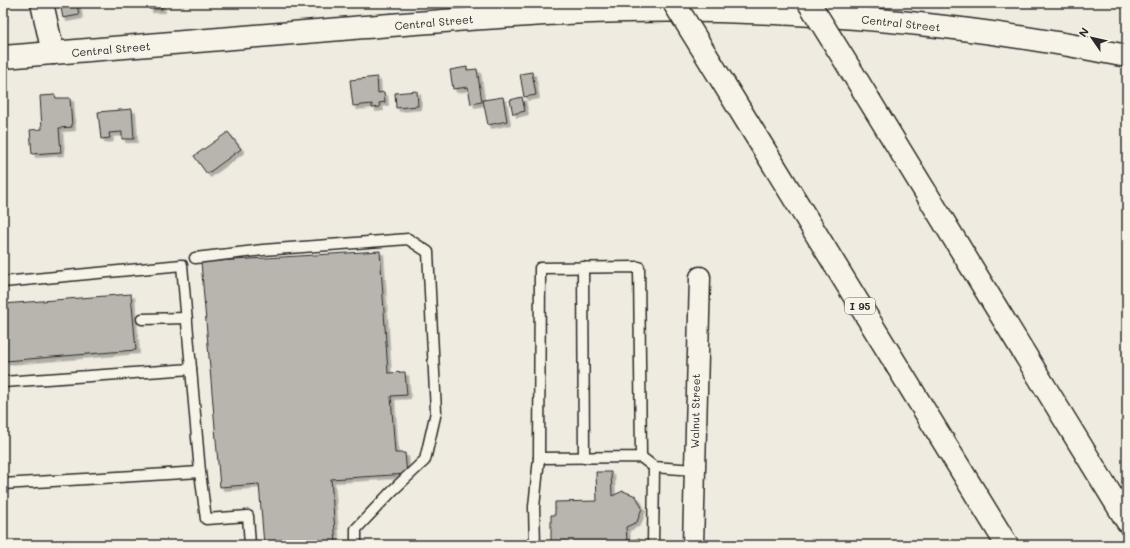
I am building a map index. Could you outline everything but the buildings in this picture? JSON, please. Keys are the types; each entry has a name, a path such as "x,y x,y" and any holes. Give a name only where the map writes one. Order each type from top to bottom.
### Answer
{"main road":[{"path":"42,3 53,53"},
{"name":"I 95","path":"674,3 1007,545"},
{"path":"809,3 1127,521"},
{"name":"Central Street","path":"3,58 496,17 628,11 713,12 855,18 989,32 1127,56"}],"street":[{"name":"Walnut Street","path":"693,545 700,277"}],"lane":[{"path":"195,258 263,250 408,239 428,252 436,412 425,460 392,491 356,529 356,545"},
{"path":"3,282 182,265 200,472 206,519 248,516 250,545"},
{"path":"535,545 534,507 539,458 540,268 639,267 641,457"},
{"path":"584,268 584,458"},
{"path":"142,320 187,318"},
{"path":"3,382 191,369"},
{"path":"539,458 641,457 654,467 694,470"},
{"path":"653,545 654,467"},
{"path":"3,484 200,472"}]}
